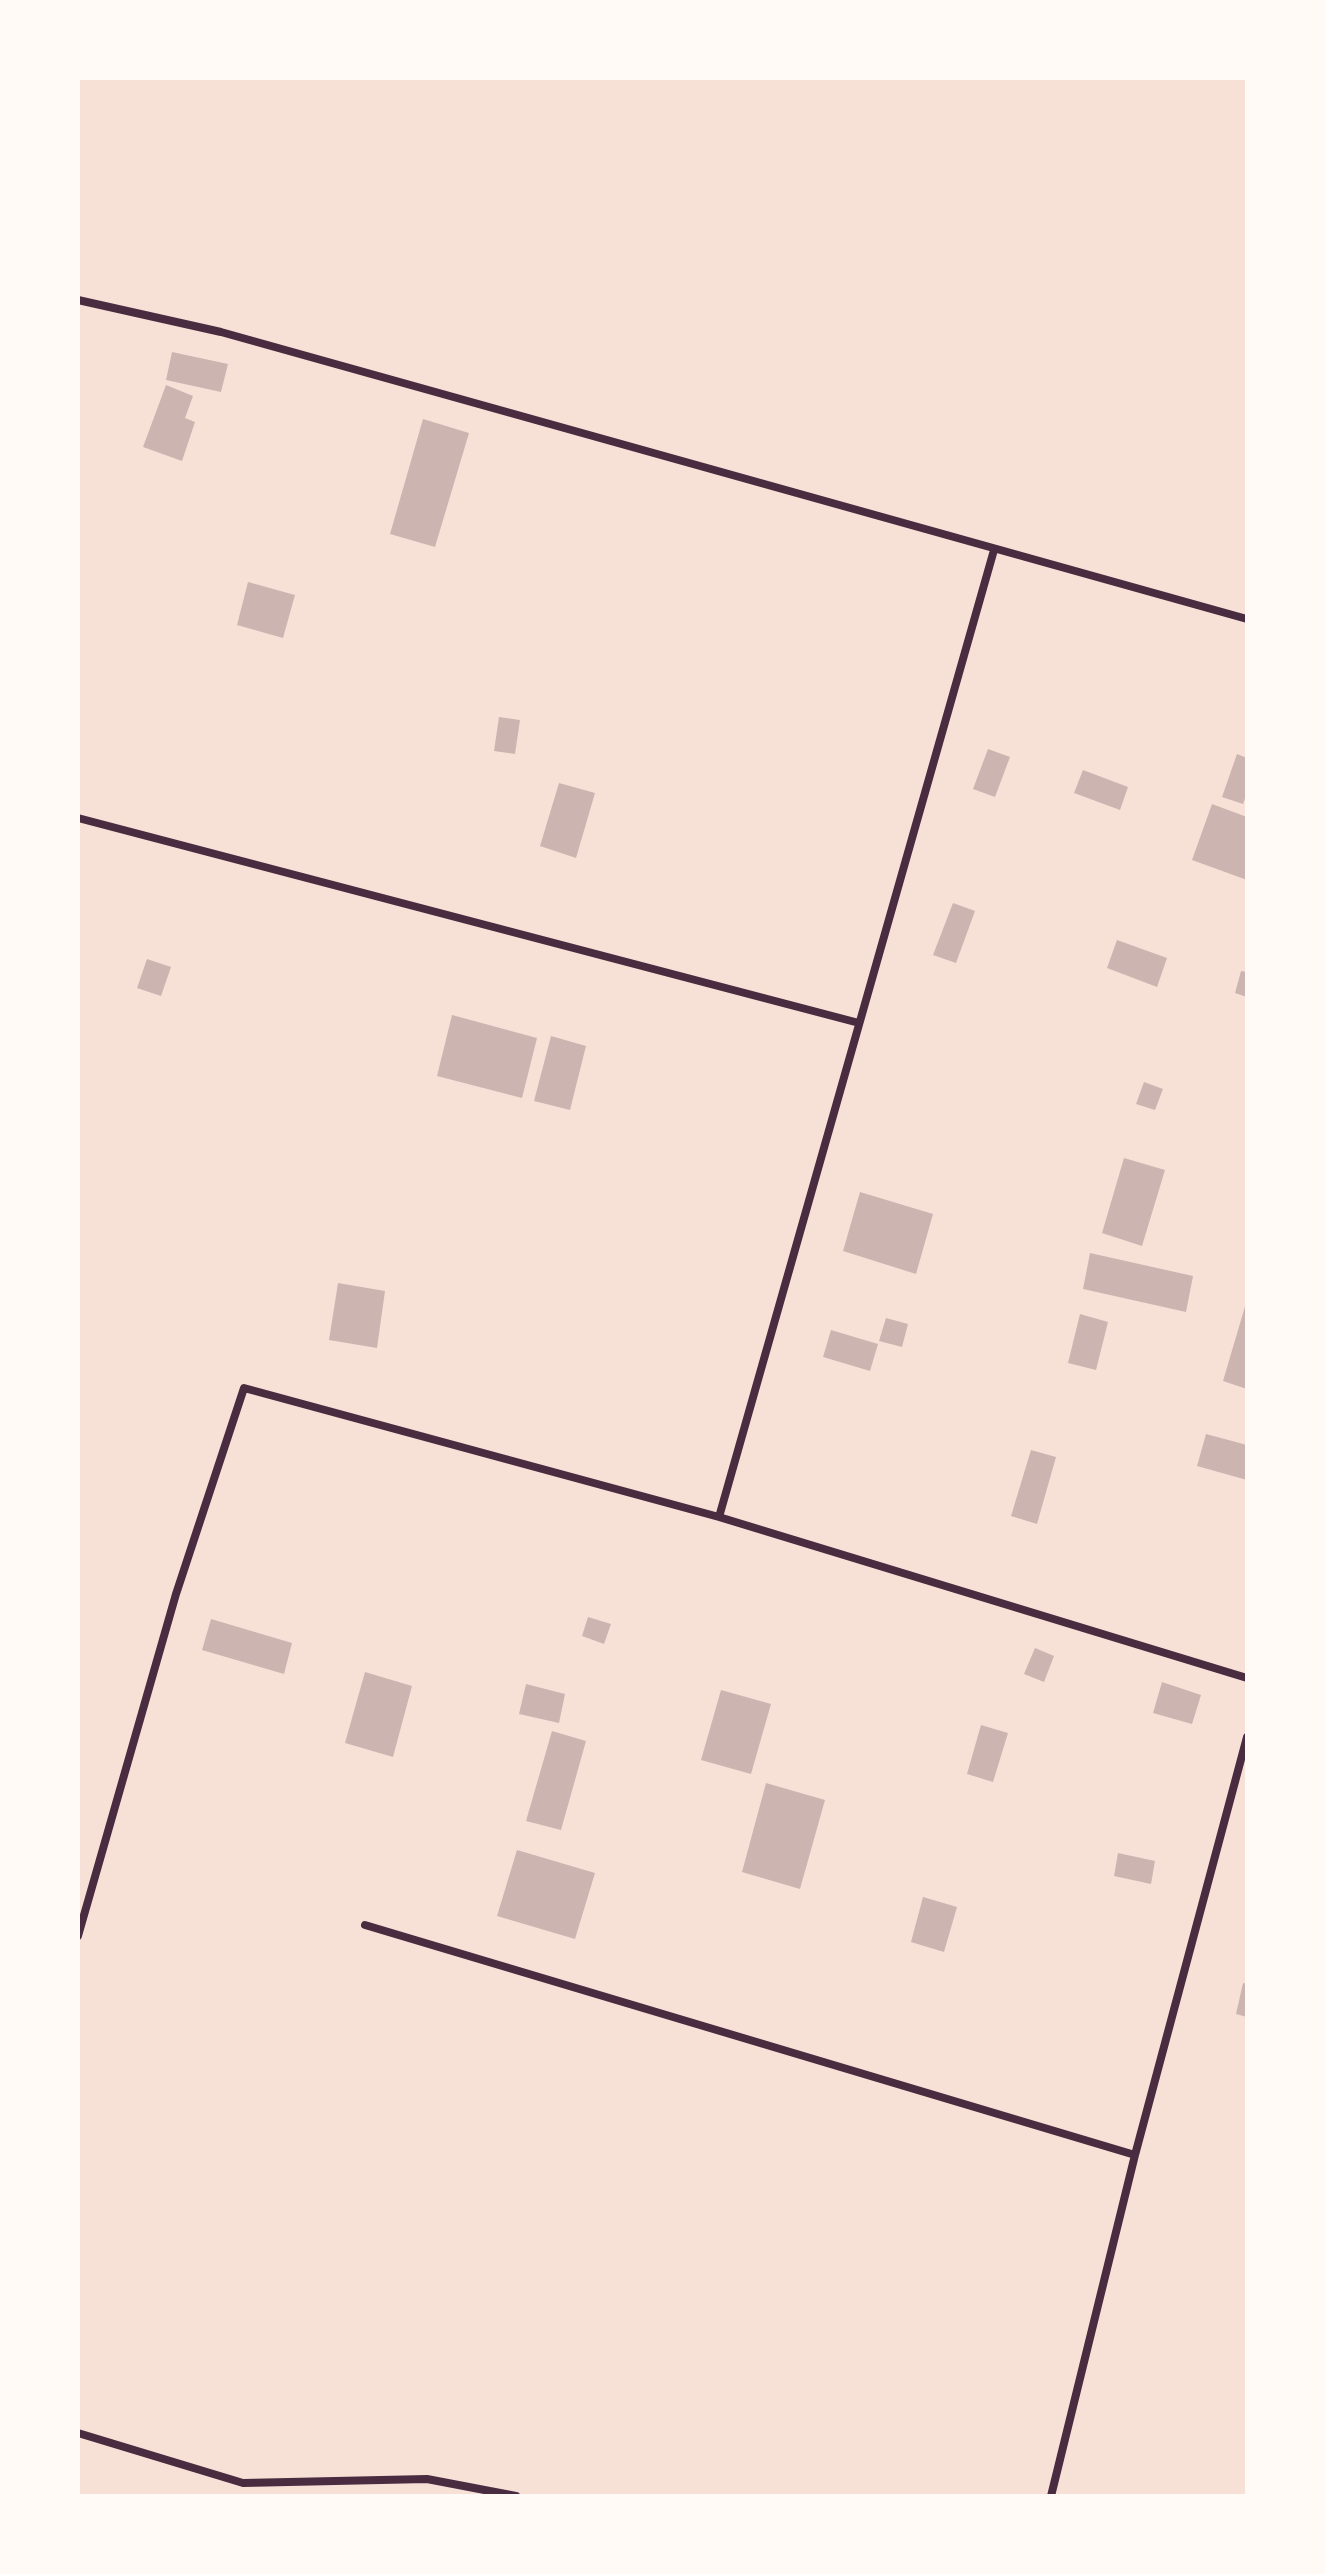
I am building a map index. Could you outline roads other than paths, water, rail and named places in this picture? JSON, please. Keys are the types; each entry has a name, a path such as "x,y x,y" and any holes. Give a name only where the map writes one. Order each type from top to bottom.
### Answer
{"street":[{"path":"78,300 221,332 1247,619"},
{"path":"719,1517 994,550"},
{"path":"78,818 859,1023"},
{"path":"78,1936 176,1594 244,1388 719,1517 1247,1678"},
{"path":"1051,2496 1135,2155 1247,1737"},
{"path":"365,1925 1135,2155"},
{"path":"78,2433 243,2483 427,2479 516,2496"}]}
